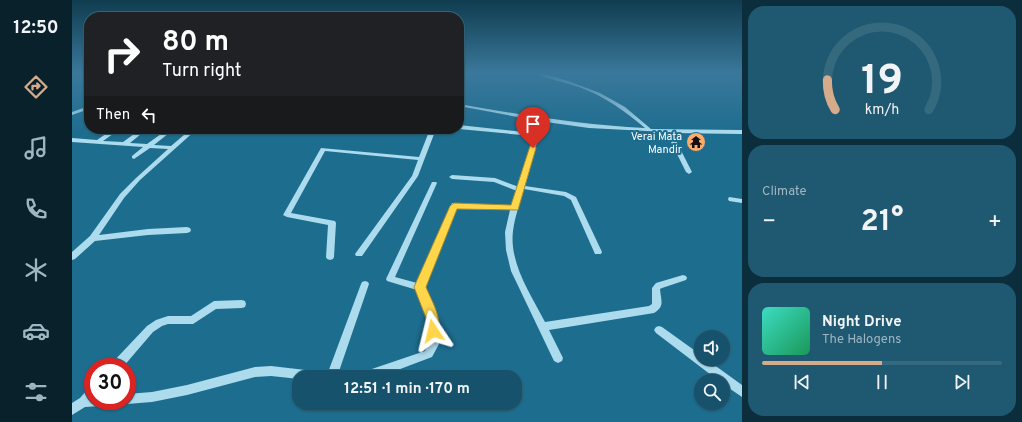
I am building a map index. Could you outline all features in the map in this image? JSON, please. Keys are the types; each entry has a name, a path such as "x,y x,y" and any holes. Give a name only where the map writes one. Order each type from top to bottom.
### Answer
{"street":[{"path":"593,93 606,98 638,119 649,129"},
{"path":"464,106 537,120 589,126 668,131 742,132"},
{"path":"72,114 84,109"},
{"path":"537,120 536,135 522,189 514,208 509,232 510,250 515,271 558,358"},
{"path":"464,128 536,135"},
{"path":"668,131 689,172"},
{"path":"98,142 110,134"},
{"path":"125,144 138,134"},
{"path":"134,157 164,134"},
{"path":"72,257 93,238 122,196 188,134"},
{"path":"359,254 415,176 431,134"},
{"path":"72,140 172,148"},
{"path":"330,257 332,223 287,216 323,149 422,159"},
{"path":"452,177 496,180 522,189 566,194 574,199 598,252"},
{"path":"420,287 390,279 434,183"},
{"path":"731,199 742,201"},
{"path":"385,370 428,354 434,344 432,318 420,287 454,206 514,208"},
{"path":"93,238 155,231 187,230"},
{"path":"542,327 651,310 657,306 656,288 659,285 682,278"},
{"path":"334,370 365,284"},
{"path":"124,358 150,330 159,323 168,320 193,320 214,305 242,304"},
{"path":"658,330 742,392"},
{"path":"136,398 152,397 187,390 255,372 271,371 292,373"},
{"path":"72,409 84,402"}],"place":[{"name":"Verai Mata Mandir","path":"696,142"}],"route":[{"path":"433,331 432,318 420,287 454,206 514,208 521,190 533,148"}]}
